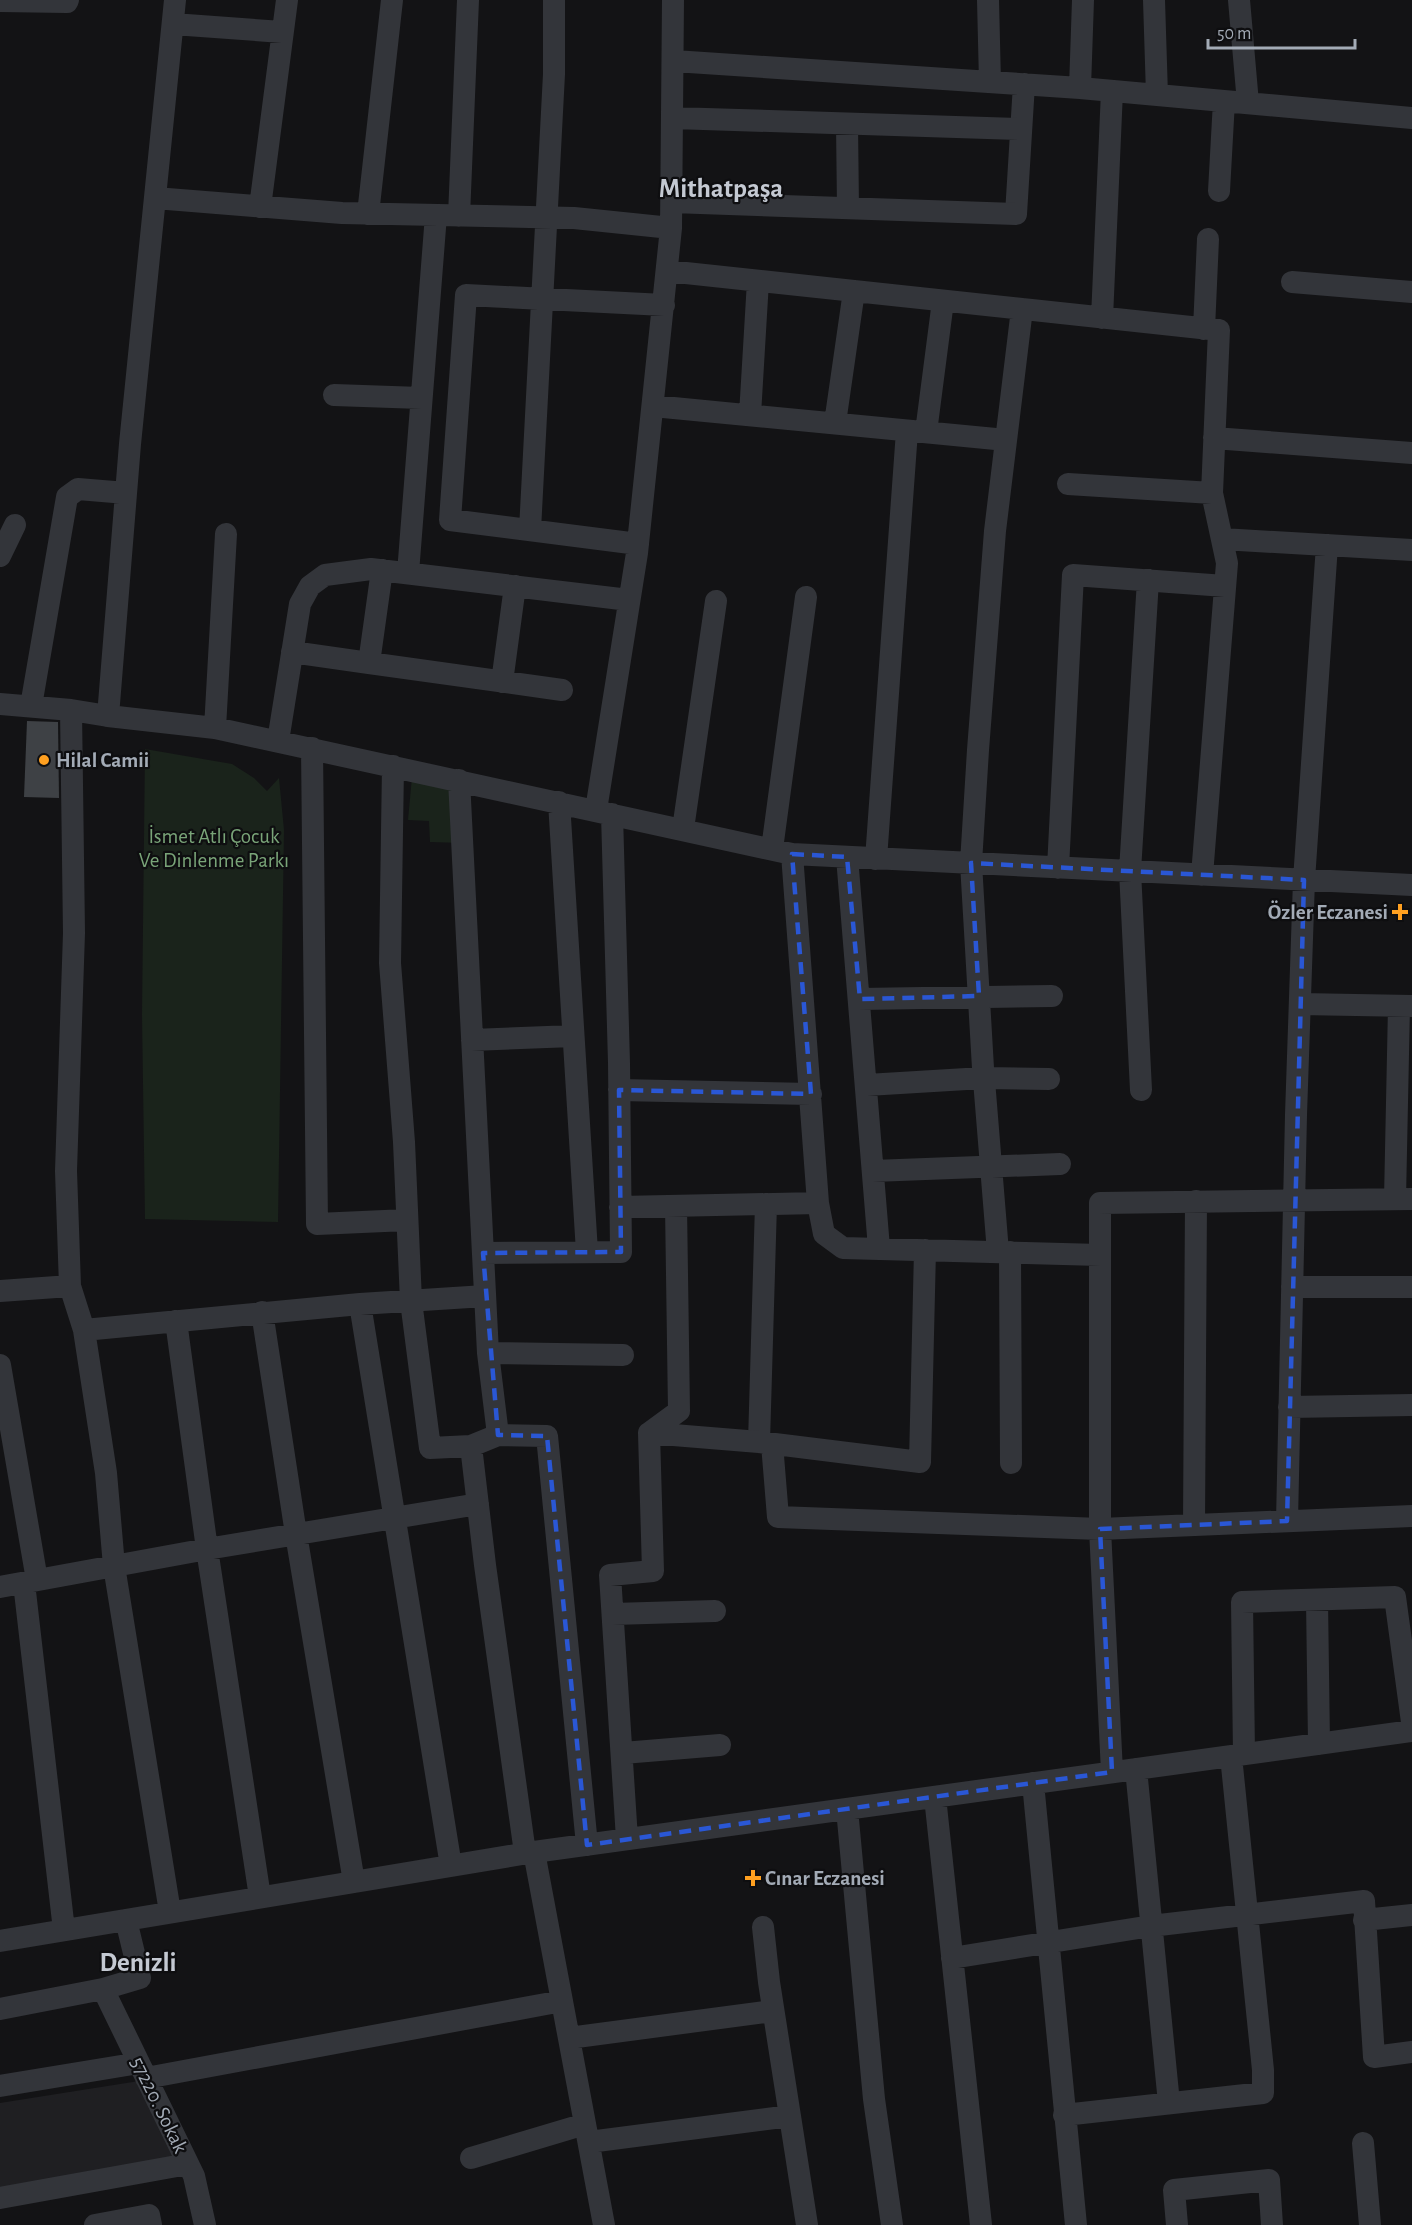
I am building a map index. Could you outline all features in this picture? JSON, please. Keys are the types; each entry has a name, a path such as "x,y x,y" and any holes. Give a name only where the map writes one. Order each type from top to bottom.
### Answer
{"street":[{"path":"0,1 67,2 68,0"},
{"path":"108,717 126,493 176,0"},
{"path":"260,207 286,0"},
{"path":"368,214 392,0"},
{"path":"459,216 468,0"},
{"path":"530,530 554,74 554,0"},
{"path":"483,1253 621,1252 619,1090 604,812 629,600 638,544 671,228 674,0"},
{"path":"988,0 990,82"},
{"path":"1080,88 1083,0"},
{"path":"1154,0 1157,95"},
{"path":"1239,0 1248,103"},
{"path":"173,24 282,32"},
{"path":"674,61 1080,88 1412,118"},
{"path":"672,202 1016,214 1024,84"},
{"path":"1102,318 1112,91"},
{"path":"1219,191 1224,101"},
{"path":"674,118 1021,129"},
{"path":"847,124 848,208"},
{"path":"155,198 368,214 574,218 671,228"},
{"path":"408,573 436,215"},
{"path":"1204,329 1208,238"},
{"path":"667,271 1220,330 1212,493 1227,563 1202,875"},
{"path":"750,415 758,280"},
{"path":"1292,282 1412,292"},
{"path":"835,423 854,291"},
{"path":"638,544 450,520 466,295 664,305"},
{"path":"876,859 917,431 944,301"},
{"path":"1011,1463 1004,1252 991,1165 983,1078 971,863 995,531 1022,309"},
{"path":"334,395 421,398"},
{"path":"653,406 1006,440"},
{"path":"1215,438 1412,453"},
{"path":"1068,484 1212,493"},
{"path":"31,706 67,497 78,489 126,493"},
{"path":"0,556 15,525"},
{"path":"215,728 226,534"},
{"path":"1222,539 1412,550"},
{"path":"1287,1521 1304,880 1327,545"},
{"path":"278,741 300,604 310,586 325,574 349,570 382,570 629,600"},
{"path":"369,663 382,570"},
{"path":"1058,868 1073,575 1225,586"},
{"path":"1141,1090 1130,871 1148,580"},
{"path":"502,682 515,586"},
{"path":"806,597 782,851 811,1094 818,1203 824,1233 843,1248 1100,1255"},
{"path":"683,830 716,601"},
{"path":"292,652 562,690"},
{"path":"0,704 71,710 108,717 215,728 782,851 876,859 1412,885"},
{"path":"71,710 74,933 66,1171 70,1286 84,1330 106,1473 114,1566 170,1912"},
{"path":"312,748 316,1224 407,1221"},
{"path":"393,766 390,963 404,1142 411,1301 430,1448 471,1446 498,1435 547,1436 586,1845"},
{"path":"459,780 488,1353 498,1435"},
{"path":"559,802 587,1252"},
{"path":"847,857 879,1248"},
{"path":"860,999 1052,996"},
{"path":"1112,1772 1100,1529 1100,1203 1404,1199 1405,1006 1300,1004"},
{"path":"472,1040 573,1036"},
{"path":"867,1085 983,1078 1049,1078"},
{"path":"619,1090 811,1094"},
{"path":"873,1171 1060,1164"},
{"path":"1194,1525 1196,1201"},
{"path":"620,1207 818,1203"},
{"path":"766,1204 765,1443 778,1517 1100,1529 1412,1516"},
{"path":"649,1433 679,1411 676,1206"},
{"path":"649,1433 765,1443 920,1462 925,1250"},
{"path":"0,1291 70,1286"},
{"path":"1292,1287 1412,1287"},
{"path":"84,1330 262,1312 485,1296"},
{"path":"360,1304 451,1866"},
{"path":"262,1312 296,1534 354,1882"},
{"path":"176,1321 207,1549 260,1897"},
{"path":"488,1353 623,1355"},
{"path":"0,1365 30,1581 64,1930"},
{"path":"1289,1407 1412,1405"},
{"path":"627,1839 610,1575 653,1571 649,1433"},
{"path":"471,1446 529,1853 562,2001 604,2225"},
{"path":"0,1587 207,1549 478,1504"},
{"path":"1064,2115 1263,2093 1263,2070 1247,1915 1237,1755 1242,1602 1395,1597 1412,1722"},
{"path":"1317,1600 1319,1744"},
{"path":"613,1614 715,1611"},
{"path":"0,1941 529,1853 1412,1731"},
{"path":"622,1753 720,1745"},
{"path":"1136,1769 1169,2103"},
{"path":"1033,1783 1076,2225"},
{"path":"935,1797 981,2225"},
{"path":"847,1809 874,2098 892,2225"},
{"path":"952,1958 1151,1926 1364,1901 1374,2057 1412,2052"},
{"path":"1364,1920 1412,1915"},
{"path":"0,2009 104,1989 140,1978 126,1920"},
{"path":"763,1927 773,2011 807,2225"},
{"name":"57220. Sokak","path":"104,1989 194,2176 205,2225"},
{"path":"0,2086 142,2071 562,2001"},
{"path":"569,2038 773,2011"},
{"path":"471,2157 587,2133 790,2116"},
{"path":"1363,2143 1370,2225"},
{"path":"0,2198 188,2164"},
{"path":"1177,2225 1174,2190 1269,2180 1272,2225"},
{"path":"95,2225 149,2215 151,2225"}],"highlighted area":[{"path":"792,854 847,857 860,999 979,996 971,863 1304,880 1287,1521 1100,1529 1112,1772 587,1845 547,1436 498,1435 483,1253 621,1252 619,1090 811,1094"}],"shaded area":[{"path":"158,2078 174,2163 0,2192 0,2103"}],"green space":[{"name":"İsmet Atlı Çocuk Ve Dinlenme Parkı","path":"145,749 232,764 254,778 267,791 279,778 284,830 278,1222 145,1219 142,1015"},
{"path":"412,777 459,787 463,843 430,842 429,821 408,820"}],"building":[{"name":"Hilal Camii","path":"27,721 58,722 59,798 24,797"}],"place":[{"name":"Hilal Camii","path":"44,760"},
{"name":"Özler Eczanesi","path":"1400,912"},
{"name":"Cınar Eczanesi","path":"753,1878"}],"district":[{"name":"Mithatpaşa","path":"721,188"},
{"name":"Denizli","path":"138,1962"}]}
